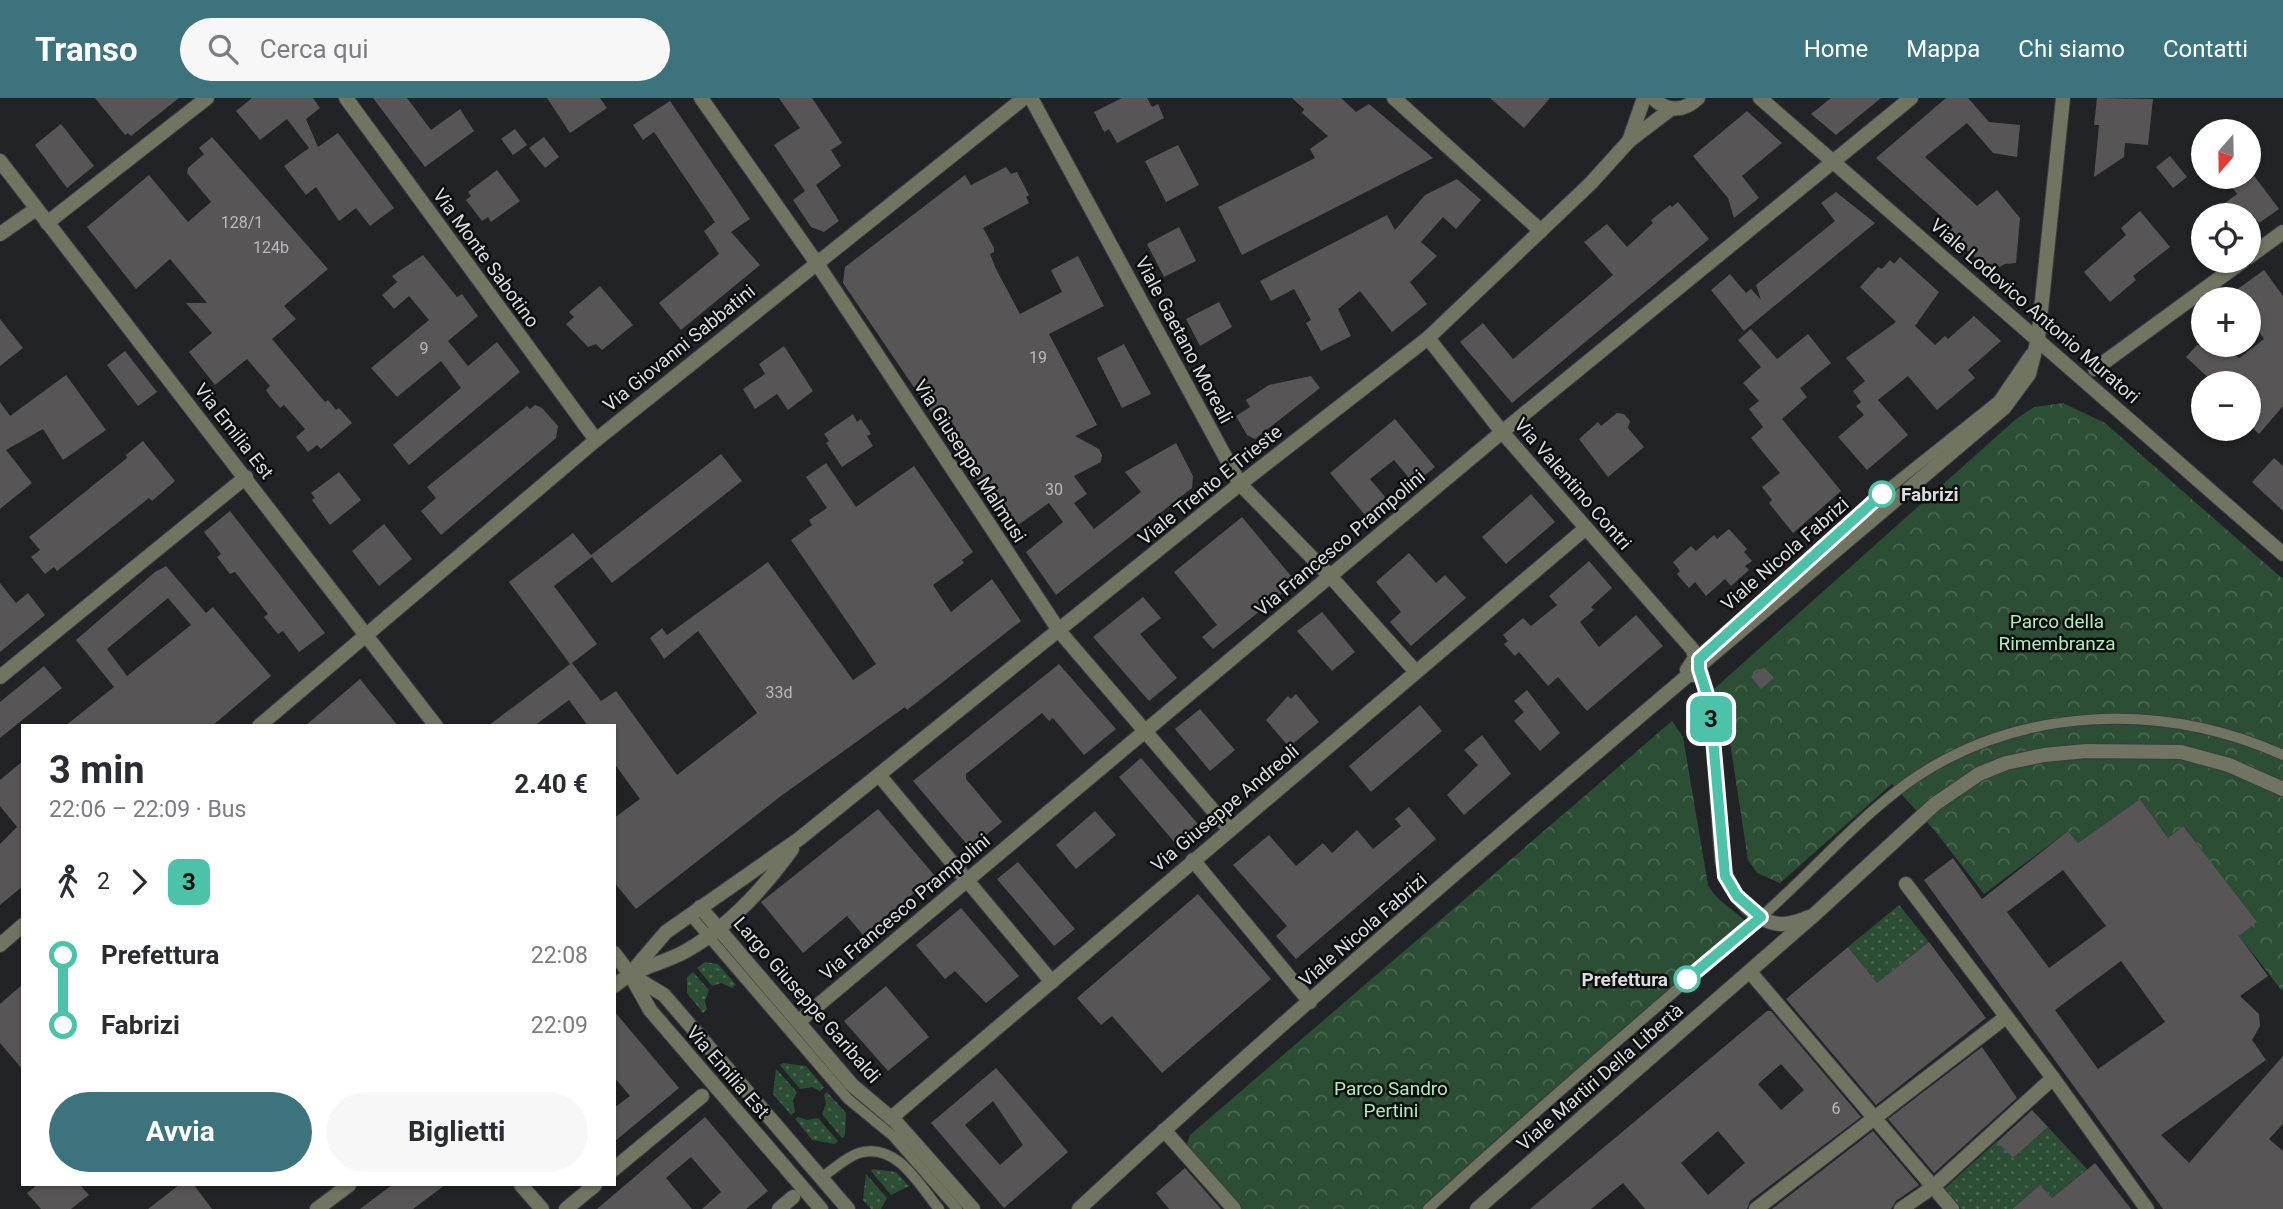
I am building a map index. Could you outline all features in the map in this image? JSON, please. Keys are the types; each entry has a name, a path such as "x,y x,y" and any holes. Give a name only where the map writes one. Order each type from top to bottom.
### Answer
{"street":[{"path":"47,223 207,98"},
{"name":"Via Monte Sabotino","path":"346,98 596,440"},
{"name":"Via Giuseppe Malmusi","path":"701,98 816,262 1060,632 1229,829"},
{"name":"Via Giovanni Sabbatini","path":"261,724 596,440 1024,98"},
{"name":"Viale Gaetano Moreali","path":"1031,98 1240,484 1331,577 1416,672"},
{"path":"1395,98 1541,231"},
{"name":"Viale Trento E Trieste","path":"1629,141 1644,98"},
{"path":"1653,98 1671,109 1688,107 1698,98"},
{"name":"Viale Lodovico Antonio Muratori","path":"1760,98 2283,554"},
{"name":"Via Francesco Prampolini","path":"798,1022 1502,432 1835,163 1911,98"},
{"name":"Viale Nicola Fabrizi","path":"1079,1209 1164,1130 1675,685 1696,672 2004,408 2029,374 2038,339 2063,98"},
{"name":"Viale Trento E Trieste","path":"630,974 666,932 799,839 1060,632 1240,484 1429,338 1541,231 1629,141 1671,109"},
{"name":"Via Emilia Est","path":"0,162 434,724"},
{"path":"0,234 36,209"},
{"path":"2261,248 2283,232"},
{"path":"2095,369 2227,273"},
{"name":"Via Valentino Contri","path":"1429,338 1502,432 1693,650"},
{"path":"0,677 246,477"},
{"name":"Via Giuseppe Andreoli","path":"891,1118 1586,528"},
{"name":"Viale Nicola Fabrizi","path":"1675,685 1693,663 1693,650"},
{"path":"1696,672 1710,704 1725,876 1737,896 1761,917 1783,924 1814,915"},
{"name":"Viale Martiri Della Libertà","path":"1478,1209 1750,972 1935,804 1961,784 2006,763 2044,755 2087,751 2181,752 2229,765 2283,789"},
{"path":"878,775 1052,982"},
{"name":"Viale Trento E Trieste","path":"630,974 686,951 713,930 766,885 799,839"},
{"path":"1194,860 1310,1002"},
{"path":"1906,884 2053,1078 2147,1209"},
{"name":"Largo Giuseppe Garibaldi","path":"695,911 798,1022 852,1085 891,1118 972,1209"},
{"path":"0,945 21,927"},
{"name":"Via Emilia Est","path":"616,956 630,974 650,1010 821,1209"},
{"path":"1750,972 1873,1120 1952,1209"},
{"path":"616,984 630,974 664,995 848,1209"},
{"path":"1756,1209 2006,1017"},
{"path":"1901,1209 1933,1187 2053,1078"},
{"path":"616,1167 702,1096"},
{"path":"1164,1130 1234,1209"},
{"path":"317,1209 348,1186"},
{"path":"522,1186 542,1209"},
{"path":"566,1209 594,1186"},
{"path":"779,1209 793,1197"}],"lane":[{"path":"1428,1209 1761,917 1847,834 1906,784 1959,752 1993,737 2029,726 2066,721 2163,721 2243,738 2283,755"},
{"name":"Largo Giuseppe Garibaldi","path":"713,930 848,1099 892,1136 957,1209"},
{"path":"822,1177 858,1153 878,1151 897,1158 939,1209"}],"green space":[{"name":"Parco della Rimembranza","path":"2063,403 2105,423 2283,579 2283,992 2239,936 2256,922 2183,826 2168,838 2140,799 2078,843 2068,831 1984,894 1935,831 1892,784 1780,883 1757,873 1748,860 1725,710 1713,690 2016,419 2034,407"},
{"name":"Parco Sandro Pertini","path":"1672,721 1683,737 1708,885 1716,896 1746,922 1424,1209 1240,1209 1190,1151 1187,1144 1190,1135"},
{"path":"1899,905 1929,942 1877,983 1848,947"},
{"path":"705,962 718,964 736,985 732,988 721,983 712,986 697,968"},
{"path":"693,972 709,990 705,1001 707,1009 703,1013 687,993 687,977"},
{"path":"783,1063 806,1066 824,1087 820,1091 812,1087 800,1089 780,1065"},
{"path":"776,1069 797,1092 793,1101 795,1112 791,1115 773,1094"},
{"path":"827,1092 846,1113 845,1135 842,1138 822,1114 826,1104 824,1095"},
{"path":"798,1117 807,1120 818,1118 838,1141 835,1144 812,1140 795,1119"},
{"path":"2048,1127 2087,1169 2052,1198 2040,1185 2012,1209 1961,1209 1944,1189 1997,1141 2013,1158"},
{"path":"871,1171 896,1172 909,1186 891,1195"},
{"path":"866,1174 887,1198 881,1209 871,1209 863,1200"}],"building":[{"path":"95,98 179,98 131,136 128,133 125,135"},
{"path":"252,98 313,98 320,108 306,119 318,147 338,133 394,208 370,226 356,208 339,221 316,187 306,195 284,166 309,148 287,119 260,140 236,111"},
{"path":"373,98 407,98 431,130 460,109 474,131 425,167"},
{"path":"547,98 600,98 607,108 570,133"},
{"path":"779,98 812,98 842,143 831,150 841,166 816,185 839,221 824,232 811,227 793,200 805,191 774,145 800,128"},
{"path":"1122,98 1147,98 1152,107 1158,104 1164,118 1117,143 1109,129 1104,132 1094,112"},
{"path":"1292,98 1341,98 1356,112 1369,104 1433,158 1242,255 1218,207 1315,158 1310,149 1328,136 1302,113 1304,109"},
{"path":"1490,98 1550,98 1524,128"},
{"path":"1831,98 1881,98 1836,135 1811,114"},
{"path":"1946,98 1968,98 1989,122 2020,125 2017,157 1993,153 1967,123 1925,157 1977,206 1997,190 2020,218 2016,263 2005,264 1991,271 1947,233 1953,227 1876,158"},
{"path":"2097,98 2153,99 2148,145 2125,143 2124,157 2094,177 2099,125 2094,125"},
{"path":"670,101 750,219 731,232 760,265 681,330 659,303 719,254 704,231 715,222 654,132 643,140 633,125"},
{"path":"1747,111 1782,143 1742,176 1759,198 1734,218 1728,198 1693,156"},
{"path":"61,124 94,166 67,188 35,145"},
{"path":"515,129 527,145 513,155 501,139"},
{"path":"212,137 328,269 284,306 296,319 272,339 325,402 328,400 336,410 339,408 352,423 321,449 317,445 308,452 296,437 305,429 284,405 280,408 270,396 266,390 270,386 247,359 215,385 189,352 212,333 186,303 207,303 170,259 136,289 87,227 149,175 188,222 211,202 187,173 188,168 204,154 199,148"},
{"path":"544,137 559,157 545,168 529,148"},
{"path":"1178,145 1199,185 1166,202 1145,161"},
{"path":"2170,156 2187,177 2173,188 2156,167"},
{"path":"1006,167 1011,174 1017,172 1029,195 1026,197 1029,203 983,228 994,248 994,252 990,254 996,269 1020,314 1062,292 1051,270 1078,256 1104,306 1049,334 1097,425 1075,436 1099,449 1102,455 1101,462 1074,476 1087,494 1074,503 1094,529 1141,492 1125,472 1176,443 1193,476 1192,488 1056,595 1026,552 1063,522 1049,503 1011,530 843,283 845,267 965,175 971,185"},
{"path":"497,170 520,201 491,222 488,217 482,221 466,200 471,196 468,192"},
{"path":"1457,179 1481,200 1456,229 1443,217 1421,242 1437,256 1410,282 1427,304 1392,332 1360,291 1338,309 1351,336 1321,351 1306,323 1311,320 1294,289 1271,301 1260,281 1387,215 1395,230 1425,195"},
{"path":"2261,185 2279,209 2261,222 2261,203 2225,203 2237,194 2233,189 2261,189"},
{"path":"1836,192 1875,223 1744,331 1711,290 1730,274 1746,293 1751,289 1761,300 1756,285 1835,221 1821,203"},
{"path":"1678,202 1709,239 1512,403 1460,342 1483,323 1513,359 1613,275 1584,242 1607,224 1627,247 1653,223 1651,220"},
{"path":"2140,211 2170,247 2133,276 2136,280 2110,302 2084,272 2126,235 2121,228"},
{"path":"1179,227 1196,261 1164,277 1147,244"},
{"path":"423,255 457,297 462,294 478,316 448,341 468,366 497,342 520,372 409,465 393,445 461,388 441,361 397,397 371,368 429,320 409,296 394,309 382,295 397,282 392,276"},
{"path":"1900,257 1939,292 1915,326 1935,345 1945,336 1948,339 1974,316 2001,341 1968,370 1975,378 1937,410 1908,376 1878,400 1908,435 1867,470 1838,437 1864,415 1856,406 1861,402 1853,391 1865,381 1846,358 1896,322 1860,287 1878,267 1882,269 1890,260 1894,264"},
{"path":"2264,270 2283,296 2283,406 2261,432 2261,371 2201,371 2186,357 2191,352 2191,357 2261,357 2261,341 2264,339 2261,335 2261,287 2241,287"},
{"path":"600,286 633,325 602,350 596,344 588,347 566,324 574,317 569,312"},
{"path":"1219,302 1232,327 1200,346 1186,319"},
{"path":"0,319 23,348 0,366"},
{"path":"1751,329 1777,359 1808,334 1831,363 1800,388 1807,397 1782,419 1841,491 1793,533 1769,503 1772,500 1762,487 1780,473 1751,438 1763,427 1749,409 1759,401 1743,383 1761,367 1738,340"},
{"path":"1124,344 1151,394 1122,408 1097,358"},
{"path":"784,346 813,391 788,410 777,394 755,409 743,389 765,374 759,364"},
{"path":"125,351 157,392 138,406 107,365"},
{"path":"66,375 106,430 63,460 43,429 6,450 32,483 0,509 0,402 10,416"},
{"path":"1311,376 1320,388 1255,439 1247,435 1236,416 1250,407 1246,400 1269,385"},
{"path":"535,405 542,408 558,426 556,438 441,535 421,511 436,498 427,487 527,406 530,409"},
{"path":"1617,413 1624,414 1630,421 1628,428 1644,447 1608,477 1579,439 1598,422 1601,426"},
{"path":"853,414 857,422 861,419 871,434 867,436 873,446 842,467 826,443 829,441 824,434"},
{"path":"1395,419 1435,467 1414,484 1394,460 1370,479 1391,504 1370,521 1330,473"},
{"path":"143,441 175,481 152,501 149,498 57,571 54,567 45,574 31,557 40,550 29,537 127,458 126,455"},
{"path":"721,454 742,481 612,583 592,557 554,586 597,644 572,663 601,701 616,691 677,775 757,713 698,631 664,659 650,638 662,628 667,635 768,562 853,680 876,664 791,540 812,525 809,520 827,508 806,477 826,463 856,507 914,466 973,552 962,560 964,563 933,585 951,612 992,579 1021,621 907,710 905,707 781,796 636,909 616,884 616,817 640,799 616,766 616,724 587,724 569,700 537,724 491,724 570,664 509,582 573,533 591,555"},
{"path":"2274,458 2283,466 2283,511 2252,482"},
{"path":"339,472 361,500 330,525 312,500 315,498 311,493"},
{"path":"1531,494 1555,522 1506,564 1482,537"},
{"path":"230,511 325,633 299,652 283,631 278,634 264,617 268,614 235,572 230,574 217,557 221,554 204,532"},
{"path":"1242,517 1296,582 1213,649 1202,637 1217,625 1174,572"},
{"path":"384,524 412,559 379,586 352,551"},
{"path":"1729,529 1747,549 1744,552 1752,561 1745,566 1749,570 1731,586 1725,579 1706,596 1695,582 1689,588 1677,574 1680,571 1673,562 1691,546 1696,551 1714,535 1717,539"},
{"path":"1409,553 1436,583 1445,575 1466,598 1411,646 1390,622 1401,612 1376,582"},
{"path":"1589,561 1612,588 1591,607 1594,610 1580,622 1599,647 1636,615 1663,646 1587,711 1558,677 1548,686 1519,652 1515,656 1504,644 1508,641 1503,635 1523,618 1531,626 1557,605 1549,596"},
{"path":"166,566 206,613 213,607 271,676 214,724 68,724 114,687 76,640 155,572","holes":["168,598 191,625 127,676 107,649"]},
{"path":"0,583 16,603 28,593 45,615 0,652"},
{"path":"1143,597 1161,618 1140,634 1177,678 1149,701 1093,637"},
{"path":"1322,612 1355,652 1332,671 1297,631"},
{"path":"1059,664 1116,729 1084,755 1053,718 1049,721 1042,713 966,774 966,779 1002,822 970,848 913,781"},
{"path":"44,666 62,688 0,738 0,702"},
{"path":"1764,667 1774,678 1761,689 1751,677"},
{"path":"360,679 396,724 307,724"},
{"path":"1527,690 1560,733 1540,751 1514,721 1524,712 1514,701"},
{"path":"1296,694 1319,722 1289,747 1266,720 1288,696 1291,699"},
{"path":"1420,705 1442,731 1371,792 1349,766"},
{"path":"1200,709 1235,750 1210,771 1175,729"},
{"path":"1482,735 1511,774 1464,815 1447,795 1478,765 1464,750"},
{"path":"1141,758 1198,824 1175,843 1119,777"},
{"path":"21,763 21,888 0,905 0,844 17,827 0,806 0,780"},
{"path":"2140,799 2168,838 2183,826 2257,922 2239,936 2268,976 2240,996 2259,1014 2260,1026 2252,1040 2266,1060 2161,1135 2189,1163 2283,1056 2283,1124 2269,1139 2283,1151 2283,1209 2163,1209 1924,880 1953,858 1982,899 2068,831 2078,843","holes":["2063,870 2106,926 2049,968 2007,912","2121,961 2165,1022 2098,1069 2055,1010"]},
{"path":"1409,807 1436,839 1296,959 1276,936 1287,926 1233,865 1269,835 1296,866 1323,843 1332,853 1357,830 1373,849 1401,826 1395,819"},
{"path":"878,809 935,876 863,935 847,916 803,953 761,902"},
{"path":"1095,811 1116,835 1076,869 1056,845"},
{"path":"1018,862 1075,929 1054,946 997,879"},
{"path":"1198,894 1271,979 1162,1073 1112,1016 1101,1025 1077,998"},
{"path":"961,908 1019,976 986,1003 955,971 945,979 916,945"},
{"path":"1929,942 1986,1018 1876,1105 1786,999 1848,947 1877,983"},
{"path":"21,986 21,1068 0,1043 0,1004"},
{"path":"886,986 929,1037 888,1071 844,1021"},
{"path":"1767,1011 1771,1011 1861,1117 1750,1201 1747,1209 1645,1209 1623,1183 1591,1209 1530,1209","holes":["1781,1064 1804,1090 1781,1110 1758,1084","1718,1131 1745,1163 1708,1195 1681,1163"]},
{"path":"616,1013 679,1088 616,1140 616,1106 630,1096 616,1079"},
{"path":"1982,1047 2017,1098 1934,1173 1888,1119"},
{"path":"996,1068 1068,1152 1004,1208 931,1123","holes":["993,1101 1023,1145 1000,1165 965,1125"]},
{"path":"2032,1110 2048,1127 2013,1158 1997,1142"},
{"path":"705,1117 768,1191 746,1209 702,1209 721,1192 691,1157 666,1178 692,1209 597,1209"},
{"path":"1873,1131 1919,1185 1896,1201 1891,1209 1772,1209"},
{"path":"2095,1163 2131,1209 2012,1209 2040,1185 2052,1198"},
{"path":"1185,1168 1221,1209 1169,1209 1156,1193"},
{"path":"36,1186 81,1186 89,1195 71,1209 41,1209 27,1193"},
{"path":"178,1186 195,1186 212,1209 148,1209"},
{"path":"391,1186 444,1186 413,1209 360,1209"}],"bus line":[{"name":"3","path":"1687,979 1761,917 1737,896 1725,876 1710,704 1698,664 1701,653 1882,494"}],"place":[{"name":"Fabrizi","path":"1882,494"},
{"name":"Prefettura","path":"1687,979"}]}
